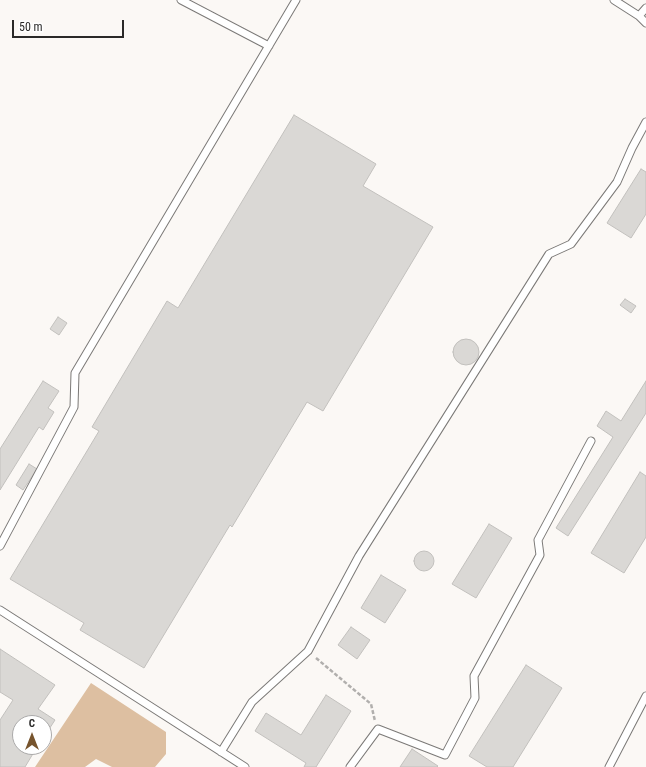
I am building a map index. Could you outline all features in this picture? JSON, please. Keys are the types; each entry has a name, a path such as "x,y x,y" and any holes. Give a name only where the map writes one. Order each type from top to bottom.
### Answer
{"lane":[{"path":"181,0 269,46"},
{"path":"0,546 74,407 75,373 296,0"},
{"path":"614,0 646,22"},
{"path":"639,16 646,8"},
{"path":"221,752 252,702 308,651 359,556 549,254 571,244 617,182 632,148 646,122"},
{"path":"350,767 378,729 445,755 476,698 474,676 540,555 538,540 591,442"},
{"path":"0,610 245,767"},
{"path":"609,767 646,696"}],"path":[{"path":"308,651 371,704 378,729"}],"shaded area":[{"path":"91,683 166,732 166,754 155,767 112,767 96,759 85,767 35,767 43,755 52,755 52,742"}],"building":[{"path":"294,115 376,164 363,186 433,227 323,411 307,402 232,527 230,525 144,668 80,630 84,623 10,579 99,431 92,427 167,301 178,308"},
{"path":"641,169 646,172 646,214 631,238 607,223"},
{"path":"625,299 636,306 631,313 620,305"},
{"path":"58,317 67,323 59,335 50,329"},
{"path":"466,339 475,343 479,352 475,361 466,365 457,361 453,352 457,343"},
{"path":"43,381 59,391 48,408 54,412 43,430 39,427 0,490 0,449"},
{"path":"646,381 646,413 568,536 556,528 613,437 597,426 606,411 621,421"},
{"path":"29,464 37,469 23,490 16,485"},
{"path":"640,472 646,476 646,537 624,573 591,553"},
{"path":"489,524 512,538 476,598 452,584"},
{"path":"424,551 431,554 434,561 431,568 424,571 417,568 414,561 417,554"},
{"path":"381,575 406,590 385,623 361,608"},
{"path":"351,627 370,640 357,659 338,645"},
{"path":"0,649 55,685 38,709 47,715 12,715 12,755 32,755 25,767 0,767 0,720 13,700 0,692"},
{"path":"526,665 562,688 513,767 487,767 469,756"},
{"path":"326,695 351,711 316,767 304,767 306,763 255,731 266,713 301,735"},
{"path":"412,749 438,766 400,767"}]}
